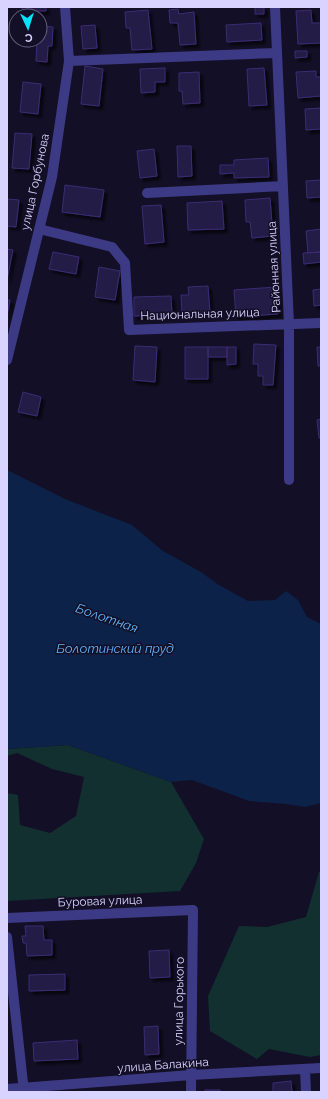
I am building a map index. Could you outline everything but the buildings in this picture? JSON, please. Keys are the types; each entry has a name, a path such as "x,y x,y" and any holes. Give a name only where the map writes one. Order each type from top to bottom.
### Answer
{"street":[{"name":"улица Горбунова","path":"7,360 52,177 69,61 65,7"},
{"name":"Районная улица","path":"275,7 289,324 289,480"},
{"path":"69,61 276,53"},
{"path":"147,193 283,186"},
{"name":"Национальная улица","path":"39,229 112,247 125,263 128,330 321,323"},
{"name":"Буровая улица","path":"7,918 193,910"},
{"name":"улица Горького","path":"191,1092 193,910"},
{"path":"7,937 24,1090"},
{"name":"улица Балакина","path":"7,1089 24,1090 191,1076 321,1068"},
{"path":"305,1069 306,1092"}],"green space":[{"path":"68,745 171,782 204,839 196,863 180,891 7,901 7,793 18,795 20,825 50,833 76,816 84,777 52,769 17,753 7,756 7,749"},
{"path":"319,872 321,872 321,1055 310,1057 269,1049 257,1059 210,1031 208,996 239,926 267,927 306,917"}],"water":[{"name":"Болотинский пруд","path":"7,470 65,499 132,525 163,551 248,601 275,600 286,591 298,600 307,617 321,624 321,803 305,807 249,801 192,780 171,782 68,745 7,749"}],"water label":[{"name":"Болотная","path":"107,618"}]}
